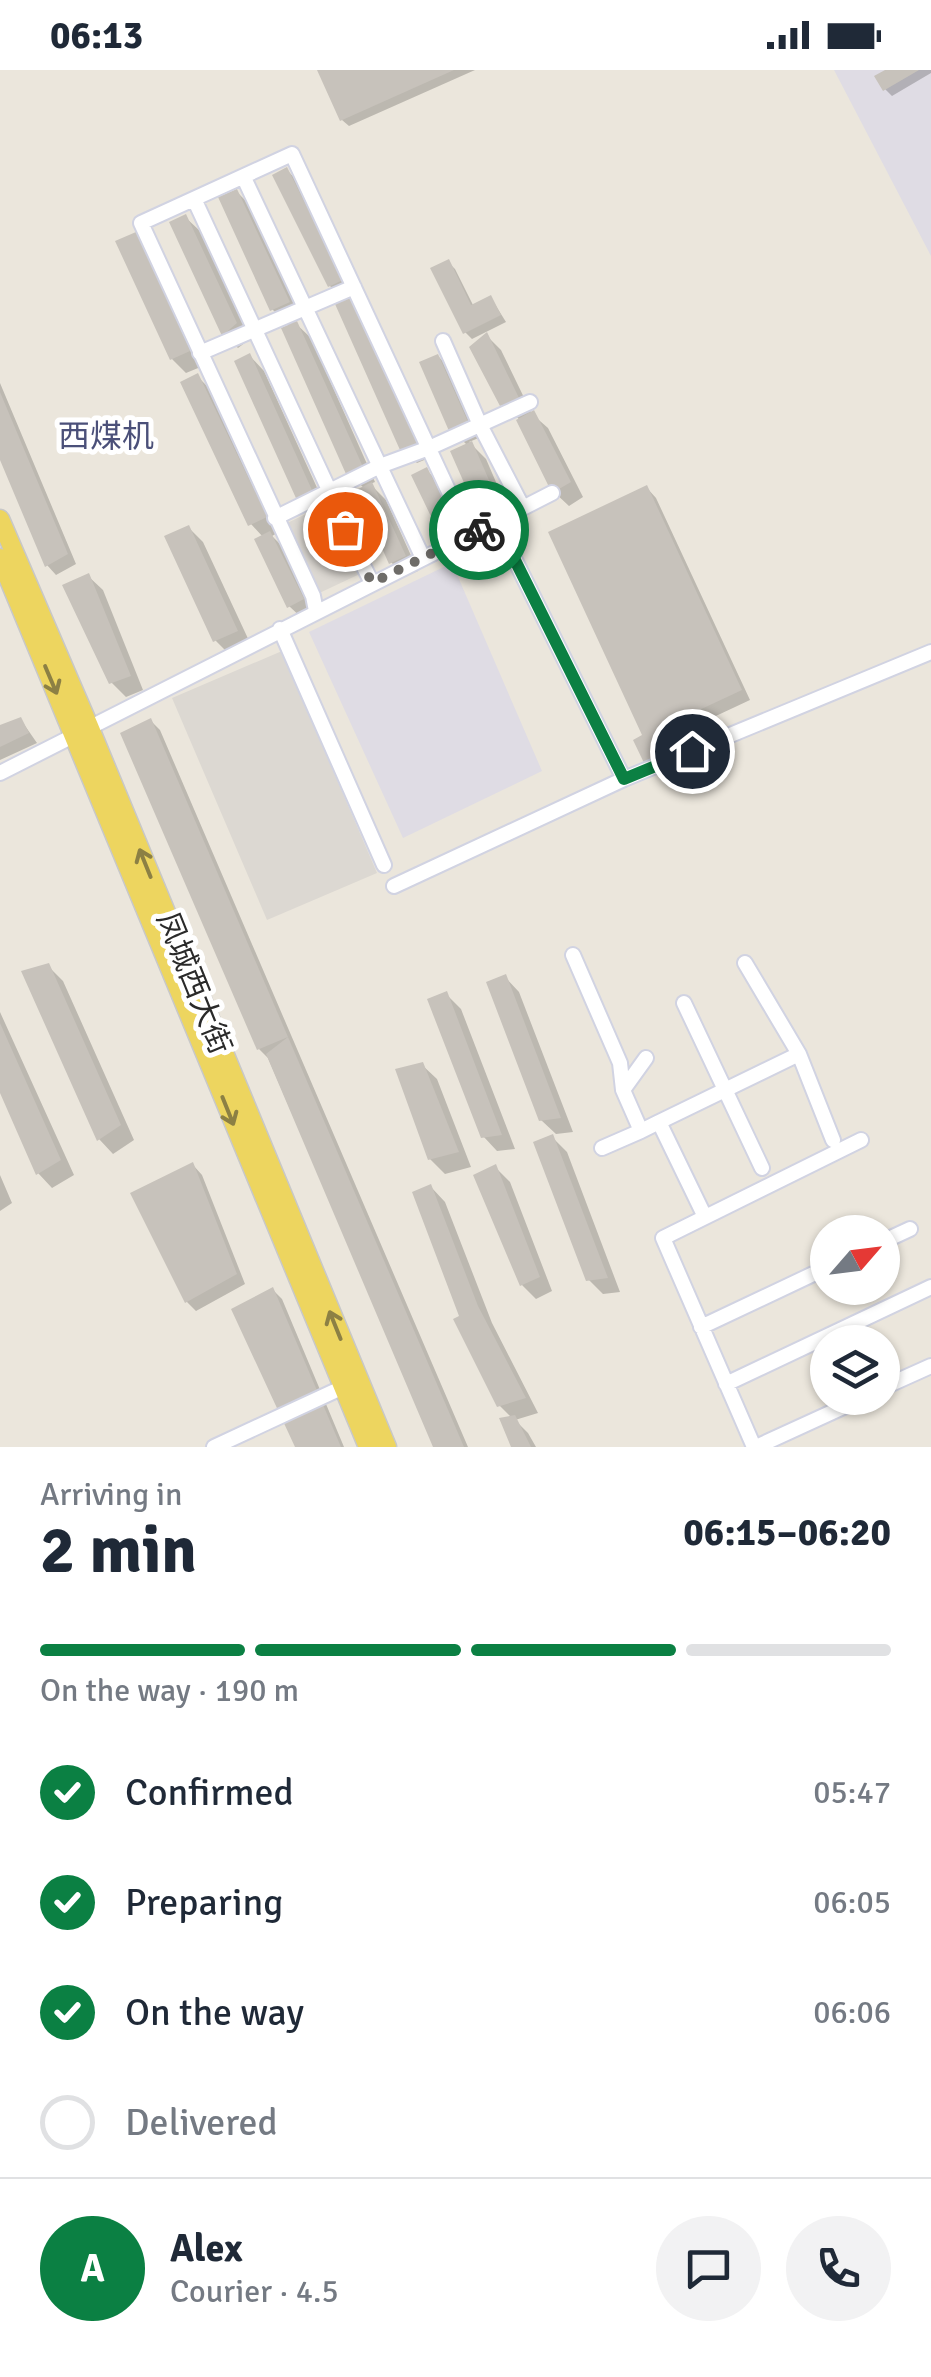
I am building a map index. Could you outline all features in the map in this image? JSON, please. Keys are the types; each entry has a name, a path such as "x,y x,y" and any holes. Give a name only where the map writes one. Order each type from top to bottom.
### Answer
{"main road":[{"name":"凤城西大街","path":"0,519 81,730 349,1384 368,1447"},
{"name":"凤城西大街","path":"0,558 81,730"},
{"name":"凤城西大街","path":"349,1384 388,1447"}],"street":[{"path":"316,611 313,596 141,223 292,154 469,535"},
{"path":"244,178 423,558"},
{"path":"195,200 330,492 331,502 372,583"},
{"path":"200,353 354,287"},
{"path":"443,341 522,508 502,519"},
{"path":"275,518 380,466 530,402"},
{"path":"0,773 552,494"},
{"path":"502,519 624,779"},
{"path":"280,629 384,865"},
{"path":"394,886 624,779 931,652"},
{"path":"573,956 620,1063 624,1090 641,1131"},
{"path":"745,963 799,1054 833,1140"},
{"path":"684,1003 762,1168"},
{"path":"602,1148 799,1054"},
{"path":"624,1090 646,1058"},
{"path":"659,1122 705,1217"},
{"path":"826,1415 755,1447 663,1238 861,1140"},
{"path":"900,1234 910,1229"},
{"path":"702,1327 810,1276"},
{"path":"726,1384 931,1287"},
{"path":"900,1380 931,1366"},
{"path":"214,1447 349,1384"}],"shaded area":[{"path":"834,70 931,70 931,256"},
{"path":"331,502 364,572 313,596 281,526"},
{"path":"452,563 542,771 403,838 309,632"},
{"path":"282,651 377,873 267,920 172,698"}],"building":[{"path":"317,70 454,70 340,121"},
{"path":"885,70 919,70 883,91 874,76"},
{"path":"287,167 343,280 328,287 272,175"},
{"path":"237,189 290,302 270,311 218,197"},
{"path":"186,214 237,323 222,336 169,222"},
{"path":"136,232 190,351 170,360 115,241"},
{"path":"449,259 471,305 491,295 501,315 463,334 430,268"},
{"path":"351,297 417,443 400,450 335,304"},
{"path":"297,321 363,467 346,474 281,328"},
{"path":"487,332 519,398 500,406 469,347"},
{"path":"250,353 316,499 300,507 234,361"},
{"path":"438,354 468,422 449,431 419,362"},
{"path":"198,373 267,517 248,526 180,382"},
{"path":"0,392 68,554 45,567 0,460"},
{"path":"534,410 571,482 552,493 516,420"},
{"path":"472,441 502,510 484,528 450,451"},
{"path":"427,467 454,523 438,531 411,475"},
{"path":"372,482 406,556 389,564 356,490"},
{"path":"647,485 742,690 695,712 707,736 645,765 633,740 642,735 548,532"},
{"path":"189,525 238,631 213,642 164,536"},
{"path":"270,531 304,599 287,608 254,539"},
{"path":"89,573 131,676 109,684 62,585"},
{"path":"21,717 29,733 0,747 0,725"},
{"path":"151,718 288,1037 257,1050 120,733"},
{"path":"49,963 121,1125 97,1141 21,971"},
{"path":"506,974 561,1118 539,1121 486,982"},
{"path":"447,991 502,1135 481,1138 427,999"},
{"path":"0,1023 61,1160 36,1175 0,1093"},
{"path":"288,1037 464,1447 433,1447 266,1054"},
{"path":"423,1062 459,1152 428,1160 395,1069"},
{"path":"553,1134 608,1278 586,1281 533,1142"},
{"path":"193,1162 237,1274 185,1303 130,1193"},
{"path":"496,1164 540,1277 520,1286 473,1175"},
{"path":"431,1184 478,1306 526,1398 497,1407 453,1319 459,1316 412,1192"},
{"path":"273,1287 341,1447 295,1447 231,1309"},
{"path":"515,1415 531,1447 511,1447 499,1418"}],"way so far":[{"path":"345,529 372,583 479,530"}],"district":[{"name":"西煤机","path":"106,436"}],"route":[{"path":"479,530 496,522 624,779 692,751"}]}
